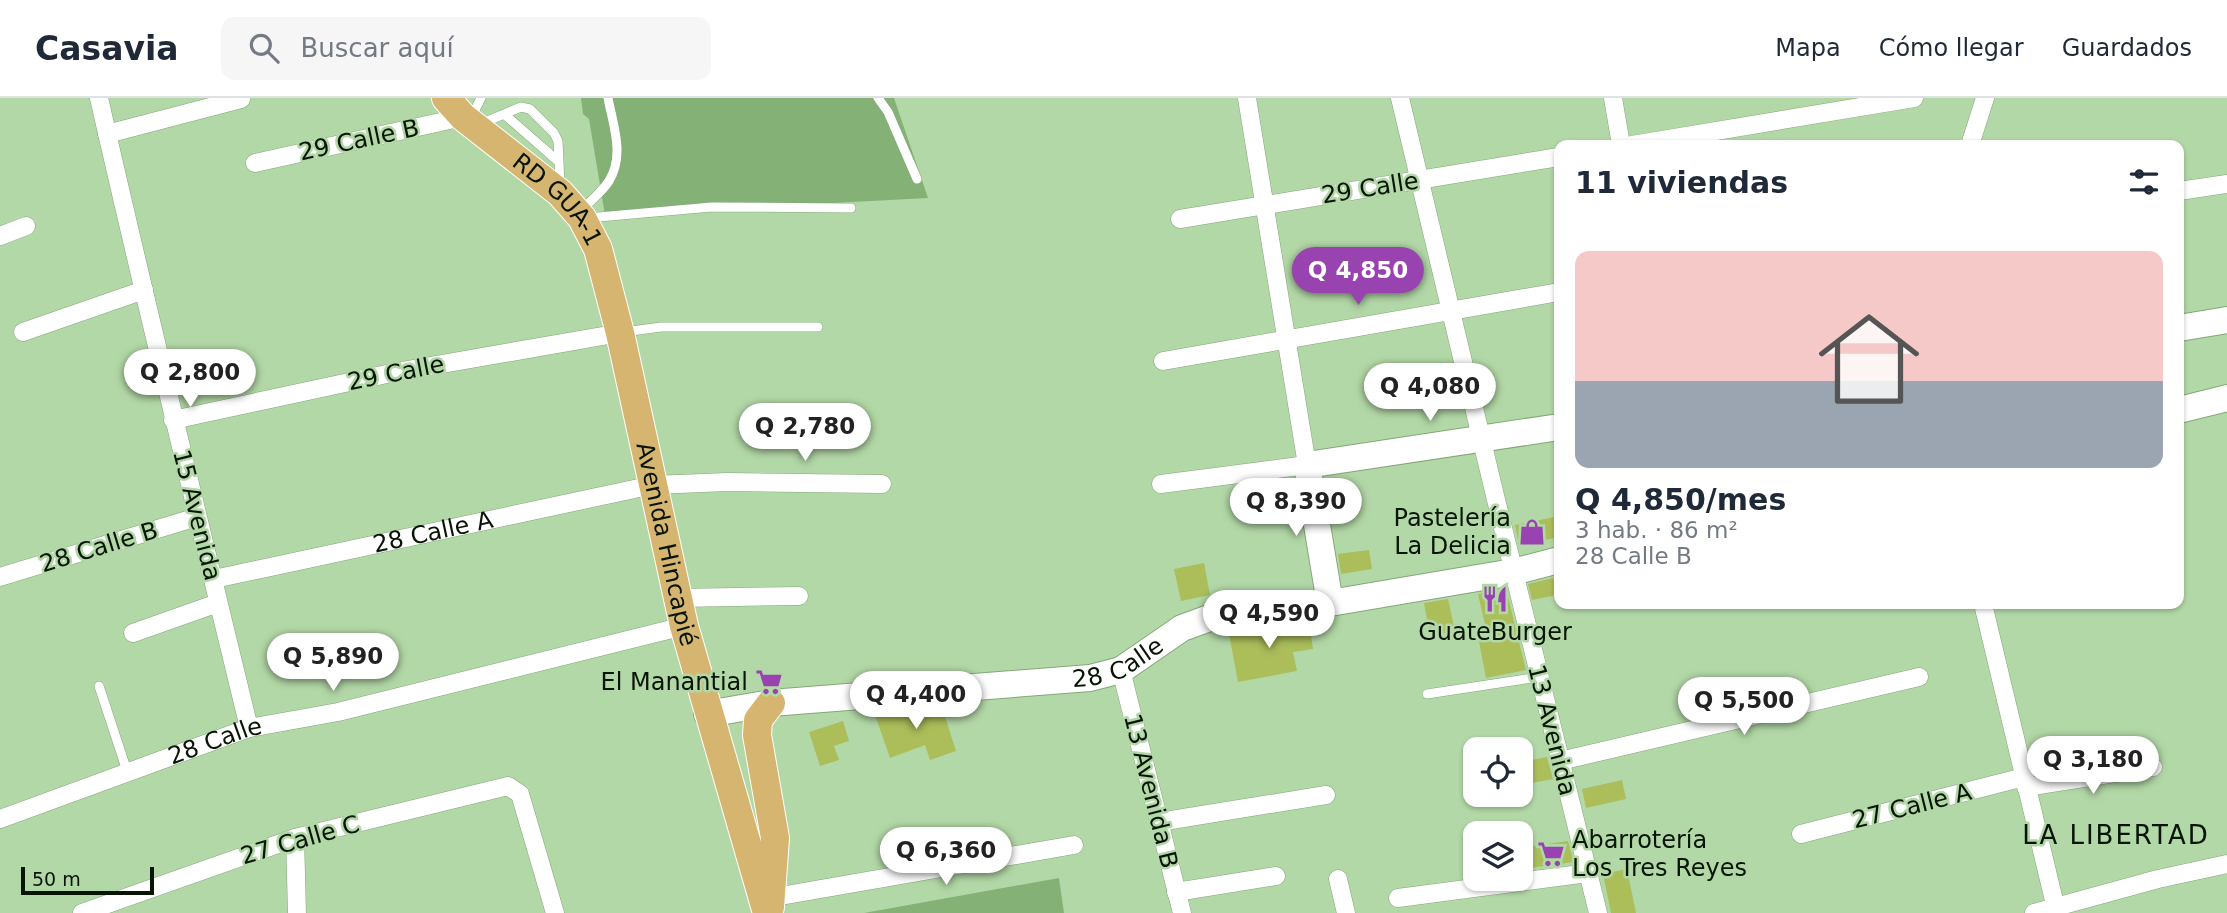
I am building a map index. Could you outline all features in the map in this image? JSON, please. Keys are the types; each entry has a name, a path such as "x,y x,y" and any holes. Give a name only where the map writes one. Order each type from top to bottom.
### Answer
{"main road":[{"name":"RD GUA-1","path":"467,112 574,208 598,249 620,333"},
{"path":"2184,327 2227,320"},
{"name":"Avenida Hincapié","path":"620,333 684,626 707,714 769,908"},
{"path":"2184,409 2227,398"},
{"path":"1330,603 1307,465 1554,428"},
{"name":"28 Calle","path":"707,714 771,703 1090,678 1121,670 1194,622 1215,616 1330,603 1513,572 1554,561"},
{"path":"769,908 775,838 757,735 758,720 771,703"}],"street":[{"name":"15 Avenida","path":"99,98 173,420 249,728"},
{"path":"1161,484 1307,465 1247,98"},
{"name":"13 Avenida","path":"1400,98 1598,913"},
{"path":"1613,98 1619,140"},
{"path":"1662,140 1914,98"},
{"path":"1972,140 1985,98"},
{"path":"107,134 241,99"},
{"name":"29 Calle B","path":"255,163 467,112"},
{"name":"29 Calle","path":"1180,219 1554,158"},
{"path":"2184,190 2227,184"},
{"path":"0,236 26,226"},
{"path":"23,332 144,290"},
{"path":"1163,361 1554,293"},
{"name":"29 Calle","path":"173,420 396,372 620,333"},
{"name":"28 Calle A","path":"214,579 653,485 727,482 883,484"},
{"name":"28 Calle B","path":"0,577 197,517"},
{"path":"677,598 799,596"},
{"path":"133,633 218,603"},
{"path":"1984,609 2056,910"},
{"name":"28 Calle","path":"0,819 249,728 338,712 684,626"},
{"name":"13 Avenida B","path":"1121,670 1182,913"},
{"path":"1560,761 1919,677"},
{"name":"27 Calle A","path":"1801,834 2025,782 2153,767"},
{"name":"27 Calle C","path":"82,913 295,838 508,786 520,794 555,913"},
{"path":"1159,822 1326,795"},
{"path":"295,838 297,913"},
{"path":"769,908 1074,845"},
{"path":"2034,913 2056,910 2158,879 2227,864"},
{"path":"1398,898 1588,873"},
{"path":"1176,892 1276,876"},
{"path":"1338,879 1346,913"}],"lane":[{"path":"574,208 608,183 617,161 618,149 608,98"},
{"path":"878,98 888,112 917,179"},
{"path":"467,112 504,114 521,107 530,109 554,133 558,141 559,162 574,208"},
{"path":"504,114 559,162"},
{"path":"574,208 851,208"},
{"path":"620,333 661,327 817,327"},
{"path":"1427,694 1539,677"},
{"path":"99,687 128,774"}],"green space":[{"path":"581,98 894,98 928,198 605,215 589,119 583,114"},
{"path":"1059,878 1064,913 864,913"}],"building":[{"name":"Pastelería La Delicia","path":"1554,517 1554,538 1519,545 1515,525"},
{"path":"1369,550 1372,569 1341,574 1338,554"},
{"path":"1204,563 1210,595 1181,601 1174,569"},
{"path":"1553,578 1554,596 1532,600 1528,584"},
{"path":"1506,589 1526,670 1486,678 1477,631 1486,629 1478,594"},
{"path":"1448,599 1455,631 1430,636 1424,603"},
{"path":"1309,621 1313,649 1293,652 1297,671 1238,682 1229,634"},
{"path":"942,707 956,751 930,760 925,745 890,758 874,712"},
{"path":"843,721 849,741 834,746 839,760 820,766 809,732"},
{"path":"1547,757 1553,779 1533,783 1533,760"},
{"path":"1622,780 1626,799 1586,808 1582,789"},
{"name":"Abarrotería Los Tres Reyes","path":"1568,841 1574,862 1533,867 1533,846"},
{"path":"1627,869 1636,913 1611,913 1603,874"}],"place":[{"name":"Pastelería La Delicia","path":"1532,532"},
{"name":"GuateBurger","path":"1495,599"},
{"name":"El Manantial","path":"769,682"},
{"name":"Abarrotería Los Tres Reyes","path":"1551,854"}],"district":[{"name":"LA LIBERTAD","path":"2116,835"}]}
